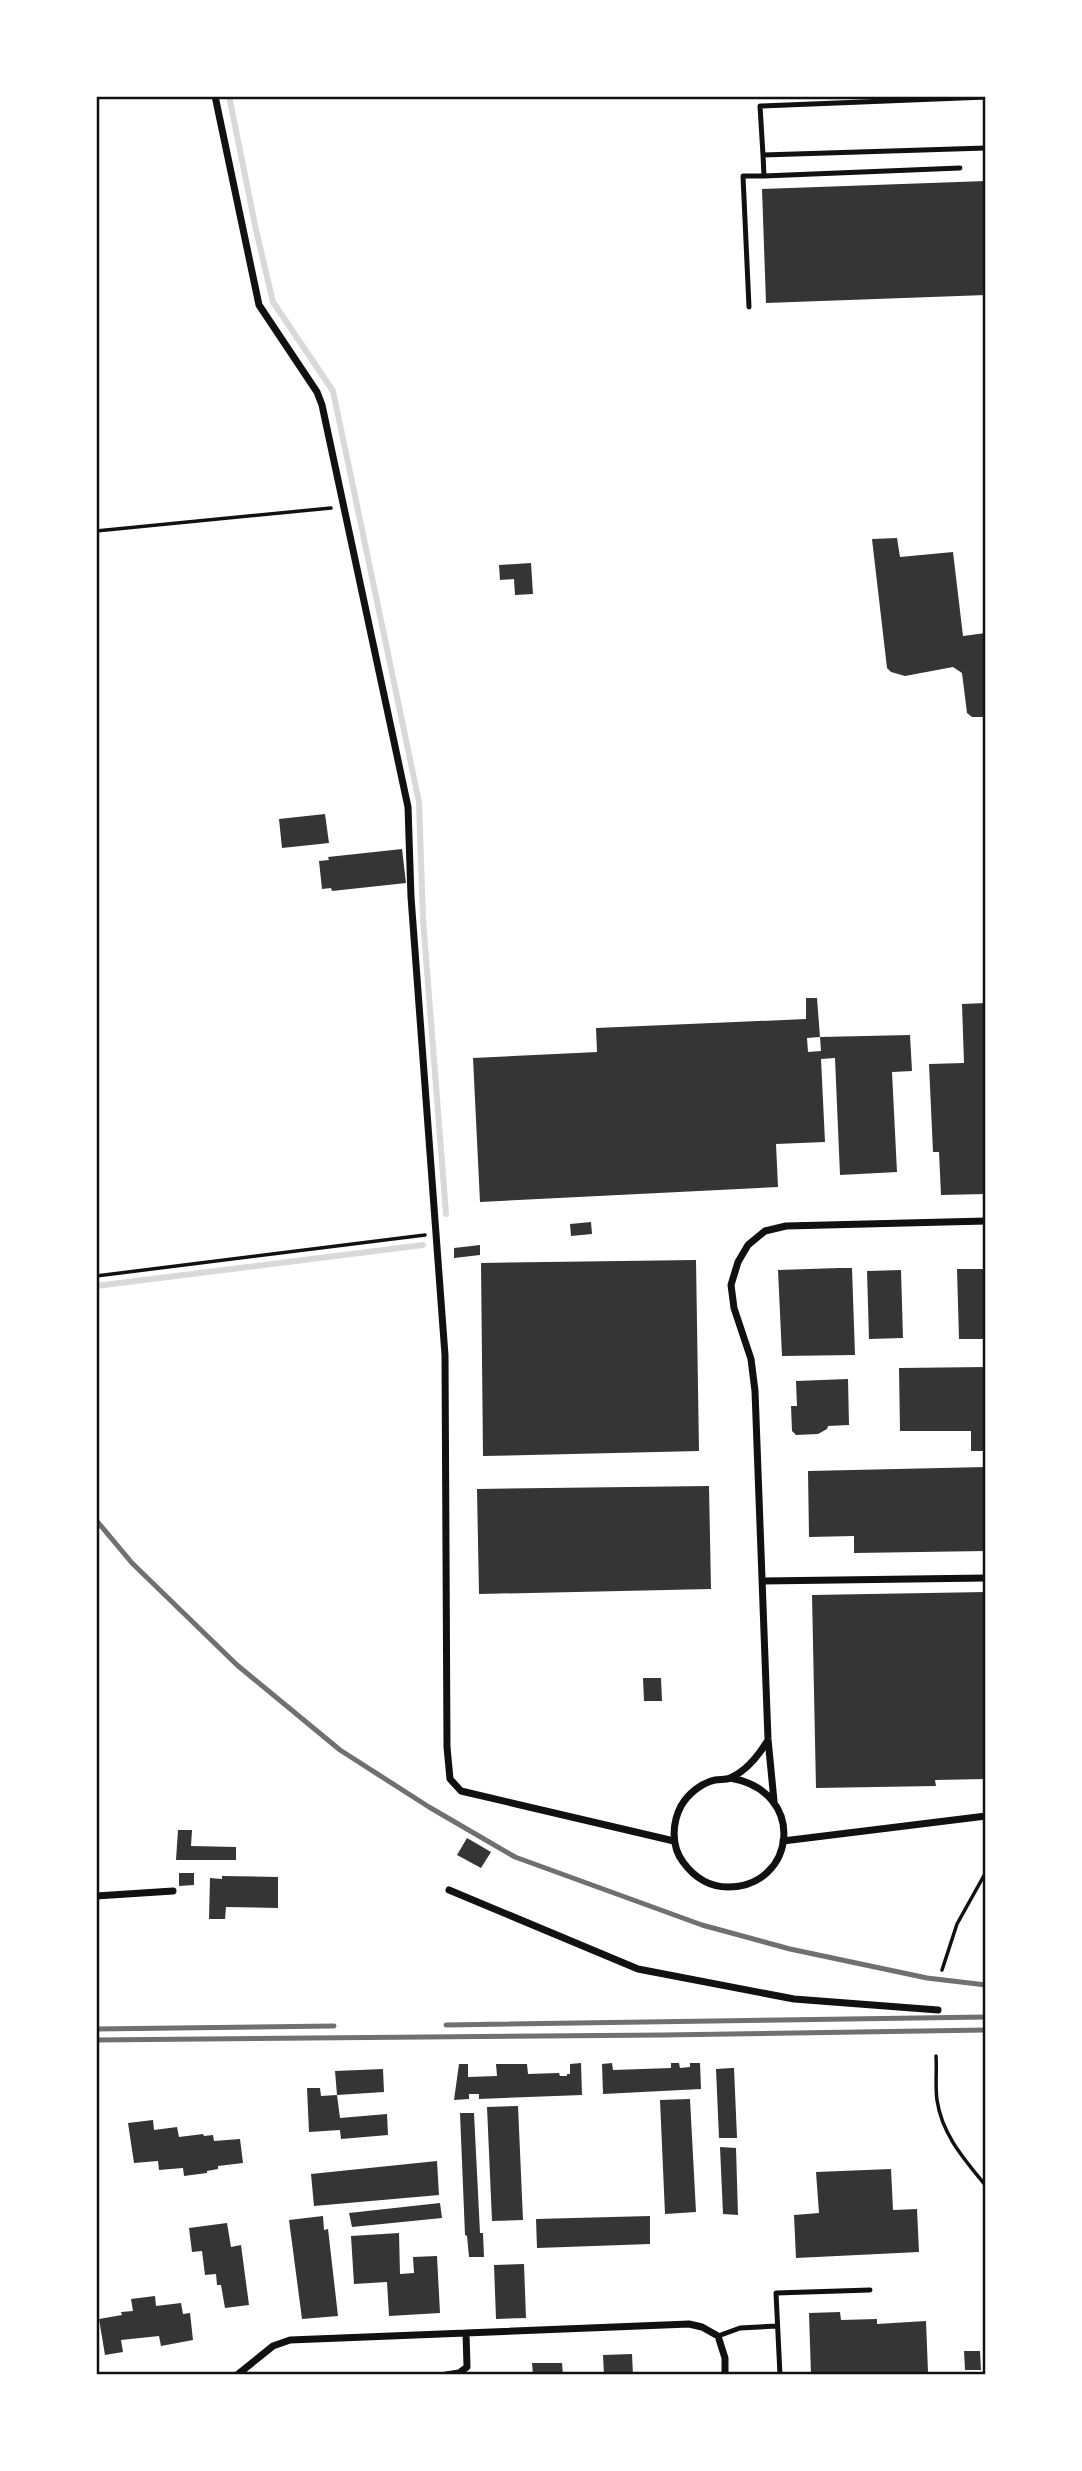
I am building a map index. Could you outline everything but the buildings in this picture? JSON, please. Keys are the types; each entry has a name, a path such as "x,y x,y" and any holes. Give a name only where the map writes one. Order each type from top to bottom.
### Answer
{"street":[{"path":"215,96 259,305 323,405 408,807 411,897 445,1356 447,1747 450,1779 461,1791 674,1841"},
{"path":"774,1801 768,1739 755,1391 751,1359 734,1308 731,1285 738,1262 748,1245 765,1231 786,1226 986,1221"},
{"path":"763,1581 986,1578"},
{"path":"730,1778 759,1755 768,1739"},
{"path":"730,1778 747,1781 762,1789 774,1801 784,1827 783,1841 778,1857 768,1871 754,1882 738,1887 720,1887 704,1882 690,1871 680,1857 674,1841 675,1822 682,1804 694,1790 711,1781 730,1778"},
{"path":"783,1841 986,1816"},
{"path":"449,1890 638,1969 794,1999 938,2010"},
{"path":"96,1896 173,1891"},
{"path":"237,2375 273,2346 290,2340 689,2324 702,2327 718,2336 725,2358 725,2375"},
{"path":"446,2375 459,2373 467,2367 466,2333"}],"lane":[{"path":"764,176 760,106 986,97"},
{"path":"763,155 986,148"},
{"path":"749,307 743,176 960,168"},
{"path":"780,2375 776,2293 870,2290"},
{"path":"718,2336 740,2328 778,2326"}],"path":[{"path":"96,531 344,507"},
{"path":"96,1276 437,1233"},
{"path":"942,1970 957,1924 986,1872"},
{"path":"936,2056 937,2101 945,2129 956,2149 986,2186"}],"waterway":[{"path":"229,96 273,302 333,391 419,802 423,919 446,1214"},
{"path":"96,1286 423,1245"}],"railway":[{"path":"96,1520 132,1563 237,1665 340,1750 429,1807 515,1857 702,1925 790,1949 927,1978 986,1985"},
{"path":"446,2025 986,2017"},
{"path":"96,2029 334,2026"},
{"path":"96,2040 986,2030"}]}
